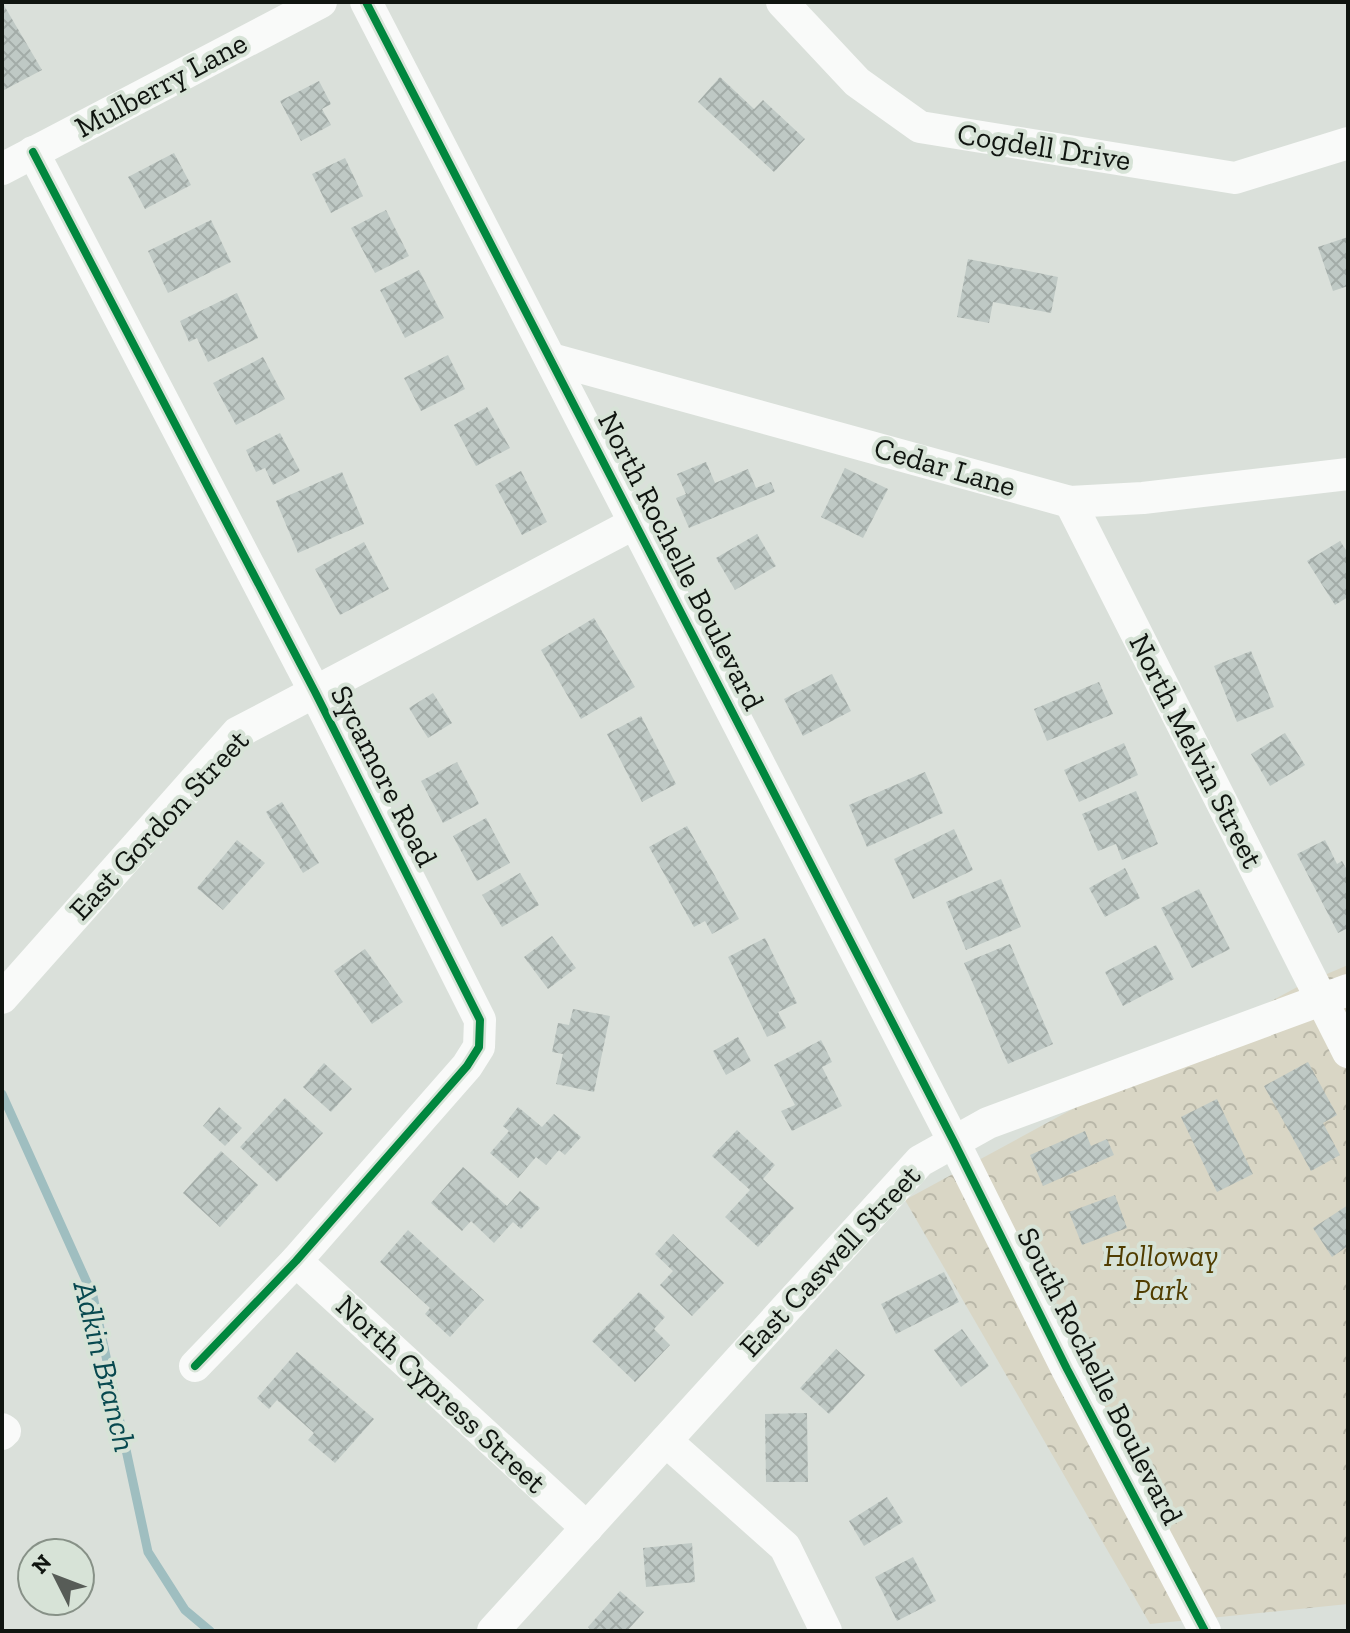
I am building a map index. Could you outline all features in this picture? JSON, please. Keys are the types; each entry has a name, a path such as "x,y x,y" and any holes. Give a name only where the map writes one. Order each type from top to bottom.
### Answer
{"street":[{"name":"Mulberry Lane","path":"2,169 321,2"},
{"name":"North Rochelle Boulevard","path":"367,3 954,1142"},
{"name":"Cogdell Drive","path":"791,5 857,82 920,127 1235,178 1348,143"},
{"name":"Sycamore Road","path":"33,152 315,692 480,1020 479,1047 467,1066 296,1261 195,1366"},
{"name":"Cedar Lane","path":"551,359 1070,502 1143,498 1348,474"},
{"name":"North Melvin Street","path":"1070,502 1335,995 1348,1052"},
{"name":"East Gordon Street","path":"2,998 237,733 635,523"},
{"name":"East Caswell Street","path":"493,1631 920,1161 988,1123 1335,995"},
{"name":"South Rochelle Boulevard","path":"954,1142 1067,1369 1205,1631"},
{"name":"North Cypress Street","path":"296,1261 587,1528"},
{"path":"666,1441 785,1547 826,1631"}],"green space":[{"name":"Holloway Park","path":"1348,965 1348,1604 1150,1624 905,1200 1301,985"}],"building":[{"path":"2,2 42,70 4,90 2,86"},
{"path":"720,77 754,109 763,100 805,139 774,172 698,102"},
{"path":"319,81 331,104 322,109 331,125 301,141 280,101"},
{"path":"174,153 191,185 145,209 128,177"},
{"path":"345,158 363,196 331,213 312,174"},
{"path":"386,210 409,256 375,273 351,228"},
{"path":"211,220 231,262 168,293 148,251"},
{"path":"1348,237 1348,286 1333,291 1318,247"},
{"path":"968,259 1058,277 1051,313 993,302 989,323 957,317"},
{"path":"419,270 444,318 405,338 380,290"},
{"path":"237,293 258,338 208,362 197,338 189,342 180,321"},
{"path":"448,355 465,389 421,411 404,378"},
{"path":"263,357 285,399 236,425 213,383"},
{"path":"487,407 510,448 476,466 454,425"},
{"path":"280,433 300,471 273,485 265,468 256,472 246,450"},
{"path":"706,462 715,483 748,469 756,488 771,482 775,492 689,528 676,498 686,494 677,474"},
{"path":"845,468 888,489 863,538 821,517"},
{"path":"521,471 547,522 522,535 495,485"},
{"path":"342,472 364,524 298,553 276,501"},
{"path":"757,534 776,566 735,590 716,558"},
{"path":"1340,541 1348,553 1348,597 1335,605 1307,561"},
{"path":"364,542 389,589 340,615 315,569"},
{"path":"594,618 635,687 581,719 541,650"},
{"path":"1251,651 1274,707 1237,722 1214,666"},
{"path":"832,674 851,711 803,736 784,699"},
{"path":"1099,682 1113,714 1047,741 1034,709"},
{"path":"433,693 452,723 428,738 409,708"},
{"path":"641,716 676,784 642,802 607,734"},
{"path":"1285,733 1305,765 1270,786 1251,754"},
{"path":"1124,743 1138,775 1079,802 1064,770"},
{"path":"457,762 479,804 443,823 421,781"},
{"path":"925,772 943,813 867,847 849,805"},
{"path":"1136,791 1158,844 1122,860 1116,844 1098,851 1082,814"},
{"path":"282,802 319,863 303,873 266,812"},
{"path":"486,818 510,863 477,881 453,836"},
{"path":"687,826 739,919 712,934 705,921 694,927 649,847"},
{"path":"954,829 973,870 913,899 894,859"},
{"path":"237,840 265,863 223,910 197,888"},
{"path":"1325,840 1337,864 1342,861 1348,872 1348,928 1338,933 1297,854"},
{"path":"1125,868 1140,898 1105,917 1089,888"},
{"path":"520,873 539,905 502,927 482,895"},
{"path":"1001,879 1021,927 966,950 946,902"},
{"path":"1199,889 1230,949 1192,968 1161,908"},
{"path":"552,936 576,968 548,989 524,957"},
{"path":"765,938 797,1003 778,1012 786,1028 767,1037 728,957"},
{"path":"1010,944 1053,1044 1008,1064 964,963"},
{"path":"1156,945 1174,979 1123,1006 1105,972"},
{"path":"365,949 403,1002 372,1024 334,971"},
{"path":"573,1009 610,1016 594,1092 556,1084 563,1054 552,1052 558,1023 569,1025"},
{"path":"738,1037 751,1061 726,1075 713,1051"},
{"path":"821,1040 832,1062 822,1067 842,1106 792,1131 781,1111 795,1105 774,1065"},
{"path":"1308,1062 1337,1115 1323,1123 1340,1155 1311,1171 1264,1086"},
{"path":"324,1063 352,1089 331,1112 303,1087"},
{"path":"285,1098 323,1133 277,1182 240,1147"},
{"path":"1217,1099 1253,1174 1217,1192 1181,1117"},
{"path":"219,1107 242,1128 225,1146 203,1126"},
{"path":"518,1107 542,1127 554,1114 581,1137 565,1155 559,1150 546,1165 536,1157 518,1178 490,1153 509,1131 503,1126"},
{"path":"737,1130 775,1165 763,1179 794,1208 758,1247 725,1217 750,1190 712,1156"},
{"path":"1085,1131 1091,1146 1107,1139 1114,1155 1043,1186 1030,1155"},
{"path":"221,1151 258,1185 220,1227 183,1193"},
{"path":"463,1167 507,1206 520,1191 540,1208 521,1229 513,1222 494,1243 471,1221 462,1231 431,1203"},
{"path":"1115,1195 1127,1228 1082,1245 1069,1212"},
{"path":"1348,1205 1348,1246 1332,1257 1313,1228"},
{"path":"408,1230 484,1300 450,1337 425,1314 430,1308 380,1262"},
{"path":"673,1234 724,1283 692,1316 660,1285 673,1271 655,1254"},
{"path":"944,1272 959,1302 896,1334 881,1304"},
{"path":"639,1292 665,1317 654,1329 670,1345 635,1382 592,1341"},
{"path":"962,1329 989,1366 961,1387 934,1350"},
{"path":"836,1349 865,1375 829,1414 800,1388"},
{"path":"297,1352 374,1419 335,1463 308,1440 314,1433 277,1400 269,1409 257,1398"},
{"path":"807,1413 808,1482 766,1482 765,1414"},
{"path":"887,1497 903,1522 864,1546 849,1521"},
{"path":"692,1543 695,1582 646,1587 643,1548"},
{"path":"913,1557 936,1601 897,1621 875,1577"},
{"path":"620,1591 644,1612 627,1631 592,1631 588,1627"}],"waterway":[{"name":"Adkin Branch","path":"2,1094 93,1296 148,1552 185,1610 210,1631"}],"cycle path":[{"path":"366,2 954,1142 1067,1369 1205,1631"},
{"path":"33,152 315,692 480,1020 479,1047 467,1066 296,1261 195,1366"}]}
